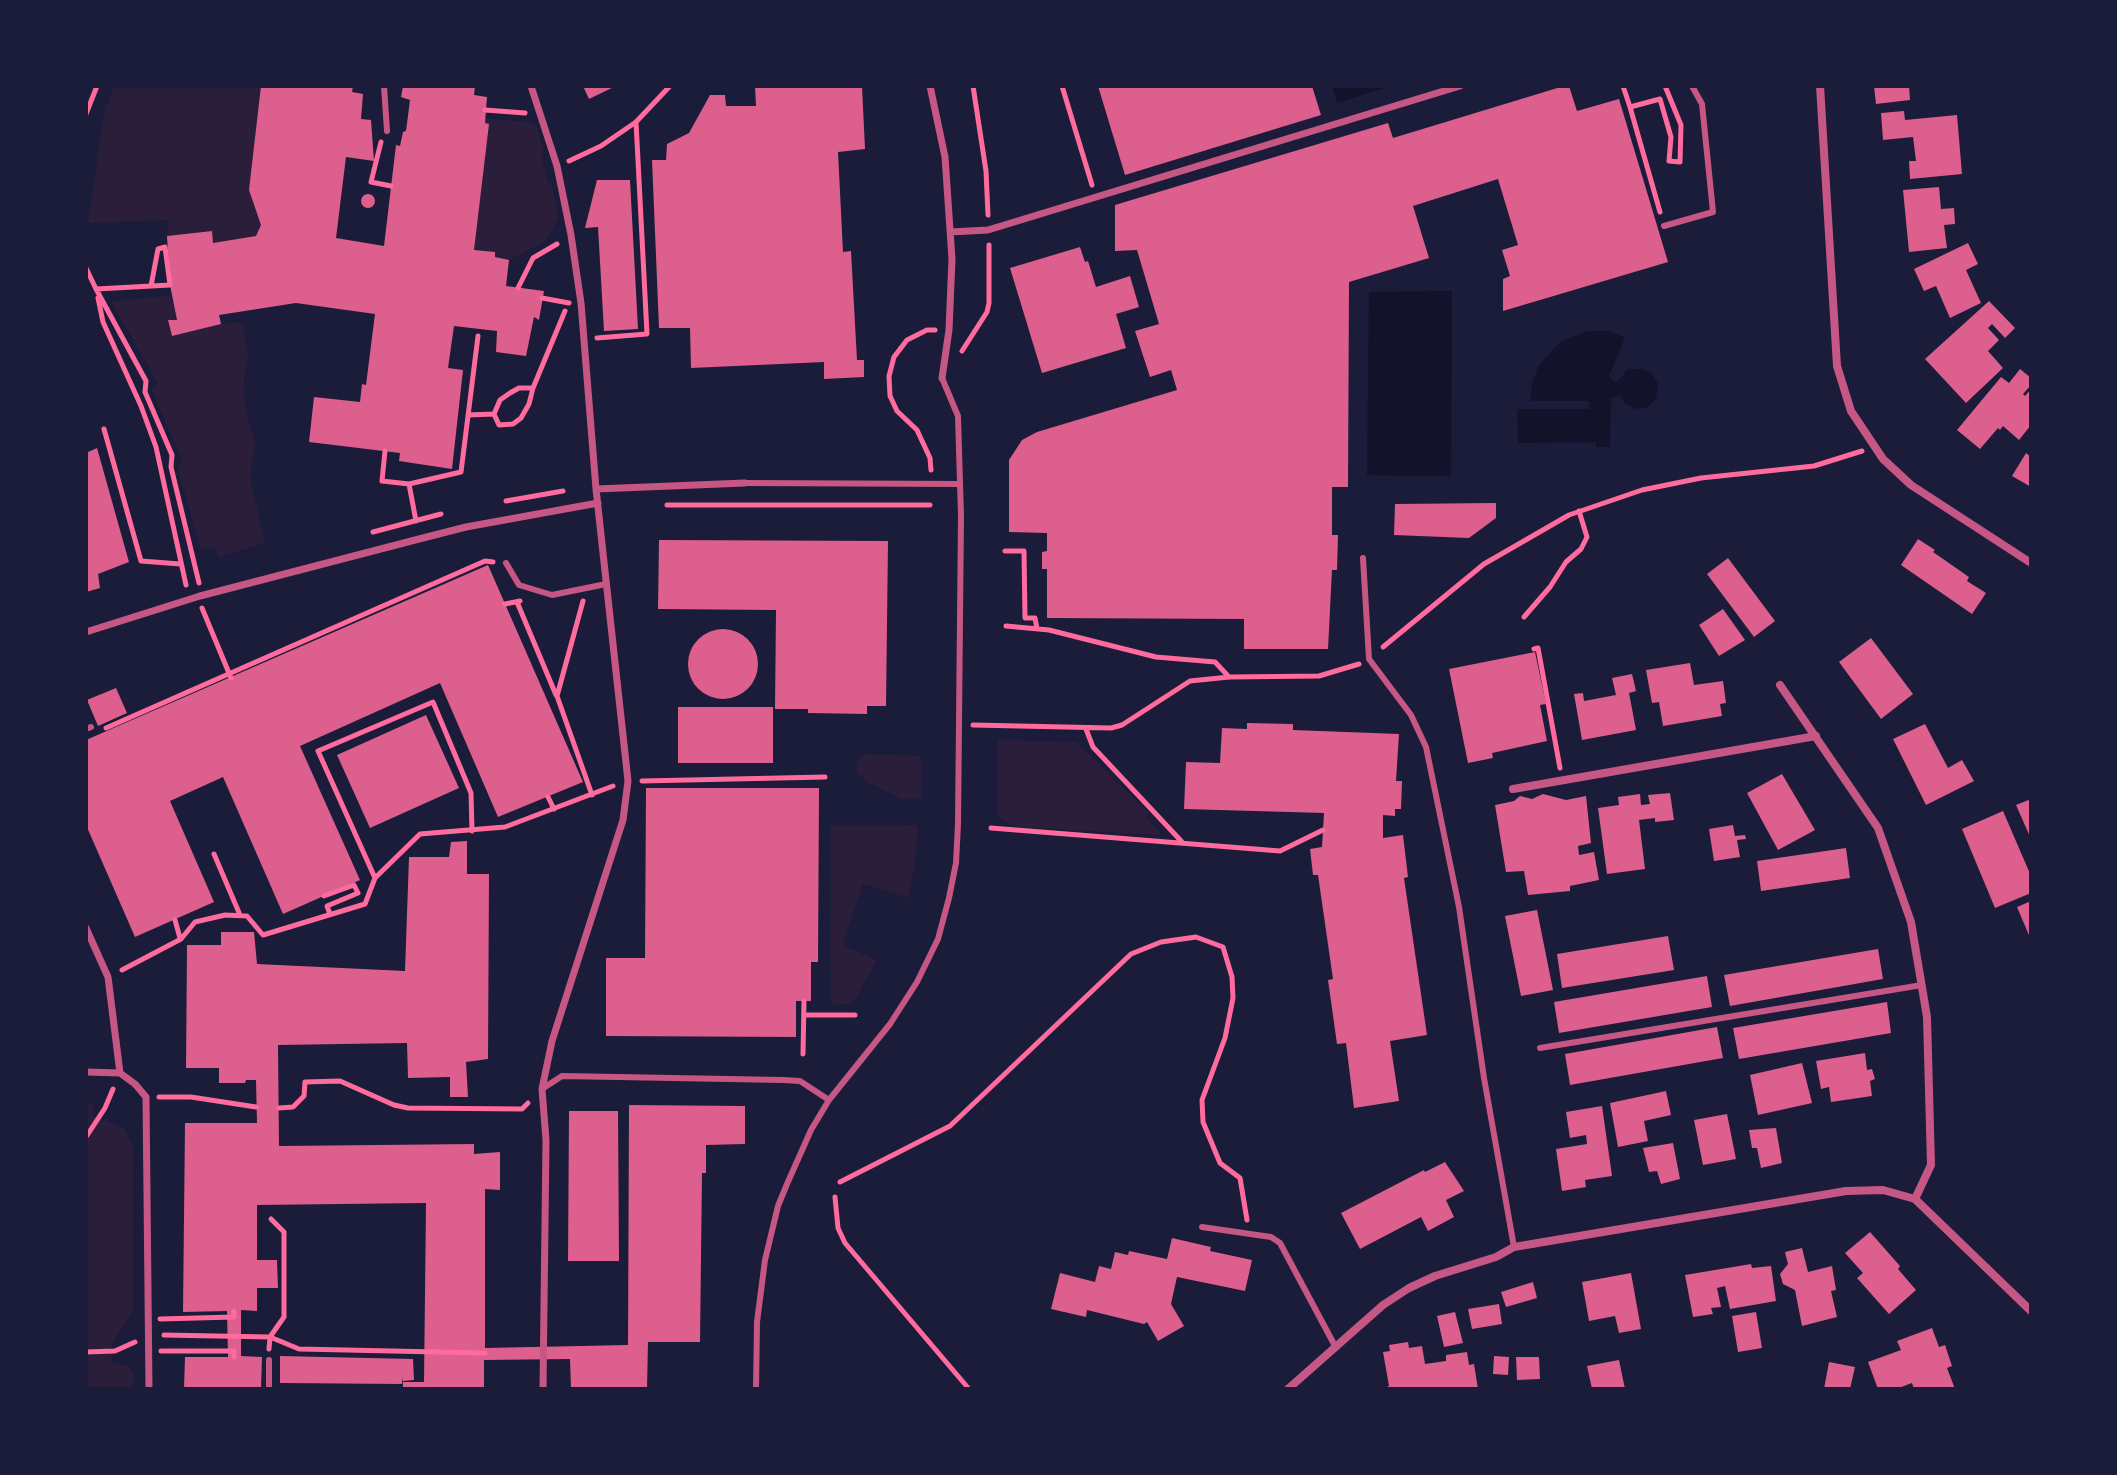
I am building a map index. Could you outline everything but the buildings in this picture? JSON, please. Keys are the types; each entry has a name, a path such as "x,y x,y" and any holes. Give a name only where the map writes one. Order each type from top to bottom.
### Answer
{"street":[{"path":"531,86 557,166 581,303 596,489 628,781 623,820 552,1041 542,1089 546,1140 543,1389"},
{"path":"930,86 945,157 952,259 949,330 942,378"},
{"path":"950,232 988,230 1460,86"},
{"path":"1820,86 1837,366 1851,411 1874,447 1911,485 2031,563"},
{"path":"596,489 745,483"},
{"path":"86,632 200,596 430,536 598,503"},
{"path":"1780,685 1878,828 1911,922 1927,1017 1931,1165 1915,1199"},
{"path":"1513,789 1816,736"},
{"path":"86,928 108,977 120,1073"},
{"path":"86,1072 120,1073 146,1097 149,1389"},
{"path":"1288,1389 1383,1305 1409,1288 1435,1276 1496,1257 1514,1247 1846,1191 1883,1190 1915,1199 2031,1311"}],"lane":[{"path":"384,86 386,128"},
{"path":"1664,226 1713,212 1702,104 1692,86"},
{"path":"756,1389 757,1322 765,1260 778,1206 798,1158 829,1100 890,1024 917,982 938,939 956,863 961,725 960,484 958,416 942,378"},
{"path":"745,483 960,484"},
{"path":"1363,558 1369,659 1411,715 1426,747 1459,907 1484,1078 1514,1247"},
{"path":"506,563 519,585 552,595 606,584"},
{"path":"1540,1048 1922,985"},
{"path":"542,1089 562,1076 783,1080 800,1081 829,1100"},
{"path":"1202,1227 1249,1232 1271,1237 1280,1243 1335,1346"},
{"path":"269,1360 269,1389"}],"path":[{"path":"86,114 97,86"},
{"path":"557,166 601,146 636,122 670,86"},
{"path":"1062,86 1095,197"},
{"path":"1623,86 1664,226"},
{"path":"1630,107 1660,99 1669,121 1669,161 1680,162 1681,125 1665,86"},
{"path":"485,110 542,115"},
{"path":"616,336 647,334 636,122"},
{"path":"386,128 371,182 391,186"},
{"path":"518,288 533,258 571,235"},
{"path":"96,289 170,285 165,247 158,249 151,286"},
{"path":"86,268 146,381 145,392 172,455 171,467 198,573"},
{"path":"96,289 103,322 150,431 186,585"},
{"path":"533,388 519,388 500,400 494,414 499,425 513,424 521,418 529,404 568,303 542,298"},
{"path":"931,471 930,458 917,430 897,411 890,396 889,376 894,357 907,340 927,330 949,330 971,339"},
{"path":"385,451 382,481 409,484 461,472 478,336"},
{"path":"119,355 128,348"},
{"path":"468,415 494,414"},
{"path":"150,431 160,426"},
{"path":"104,429 141,561 180,564"},
{"path":"961,725 1086,729 1122,725 1190,681 1229,677 1319,676 1341,671 1369,659 1484,564 1539,530 1579,511 1642,490 1701,478 1814,466 1874,447"},
{"path":"409,484 413,506"},
{"path":"167,500 178,495"},
{"path":"666,505 930,505"},
{"path":"1524,617 1550,587 1566,562 1581,549 1587,537 1579,511"},
{"path":"1005,551 1024,551 1025,618 1035,618 1037,629"},
{"path":"91,730 230,676 485,561 506,563"},
{"path":"557,696 582,601 606,584"},
{"path":"517,602 557,696 592,795"},
{"path":"204,613 230,676"},
{"path":"1006,626 1037,629 1156,657 1215,662 1229,677"},
{"path":"1534,649 1538,648 1563,781"},
{"path":"375,878 318,751 433,702 471,793 472,831"},
{"path":"1086,729 1093,747 1185,844"},
{"path":"108,977 181,939 195,922 225,915 247,916 263,935 365,904 375,878 420,834 505,827 628,781 825,777"},
{"path":"548,797 554,809"},
{"path":"991,828 1280,851 1323,830"},
{"path":"214,854 240,915"},
{"path":"327,906 358,893 354,885 324,897 327,906 330,914"},
{"path":"175,920 181,939"},
{"path":"840,1182 950,1126 1131,954 1161,942 1196,937 1223,947 1232,977 1233,998 1225,1038 1202,1100 1203,1122 1220,1163 1240,1178 1249,1232"},
{"path":"803,1054 804,1001"},
{"path":"804,1015 855,1015"},
{"path":"86,1137 105,1108 120,1073"},
{"path":"279,1108 293,1107 304,1096 305,1082 340,1081 408,1108 522,1109 542,1089"},
{"path":"146,1097 191,1097 256,1107"},
{"path":"835,1197 838,1228 845,1243 969,1389"},
{"path":"269,1360 270,1337 284,1317 284,1232 271,1219"},
{"path":"184,1319 234,1317 234,1311"},
{"path":"86,1352 115,1351 148,1337 163,1335 270,1337 299,1349 485,1353"},
{"path":"165,1351 234,1351 234,1357"}],"shaded area":[{"path":"114,86 261,86 261,225 256,236 213,243 211,231 167,236 169,220 88,223 104,113"},
{"path":"1332,86 1391,86 1337,103"},
{"path":"485,118 537,126 544,153 541,154 559,218 543,243 509,260 495,257 495,252 474,250"},
{"path":"1452,291 1451,476 1367,475 1369,292"},
{"path":"171,295 177,320 168,320 172,336 243,322 248,356 244,380 245,407 255,444 250,478 265,543 219,557 214,547 201,549 177,466 183,463 151,388 158,383 111,302"},
{"path":"1588,331 1607,331 1625,337 1609,376 1617,382 1628,369 1652,373 1658,384 1656,398 1648,407 1637,409 1625,404 1620,396 1611,397 1610,447 1596,447 1596,442 1518,443 1517,409 1590,409 1589,401 1530,401 1538,367 1560,342"},
{"path":"998,740 1076,742 1149,813 1145,816 1160,835 1018,827 998,817"},
{"path":"864,754 921,756 921,798 902,799 866,781 857,773 857,761"},
{"path":"918,825 908,898 863,884 842,945 877,960 852,1005 831,1003 831,826"},
{"path":"86,1100 95,1107 92,1115 124,1128 133,1146 133,1309 112,1345 112,1363 126,1365 134,1373 134,1389 86,1389"}]}
